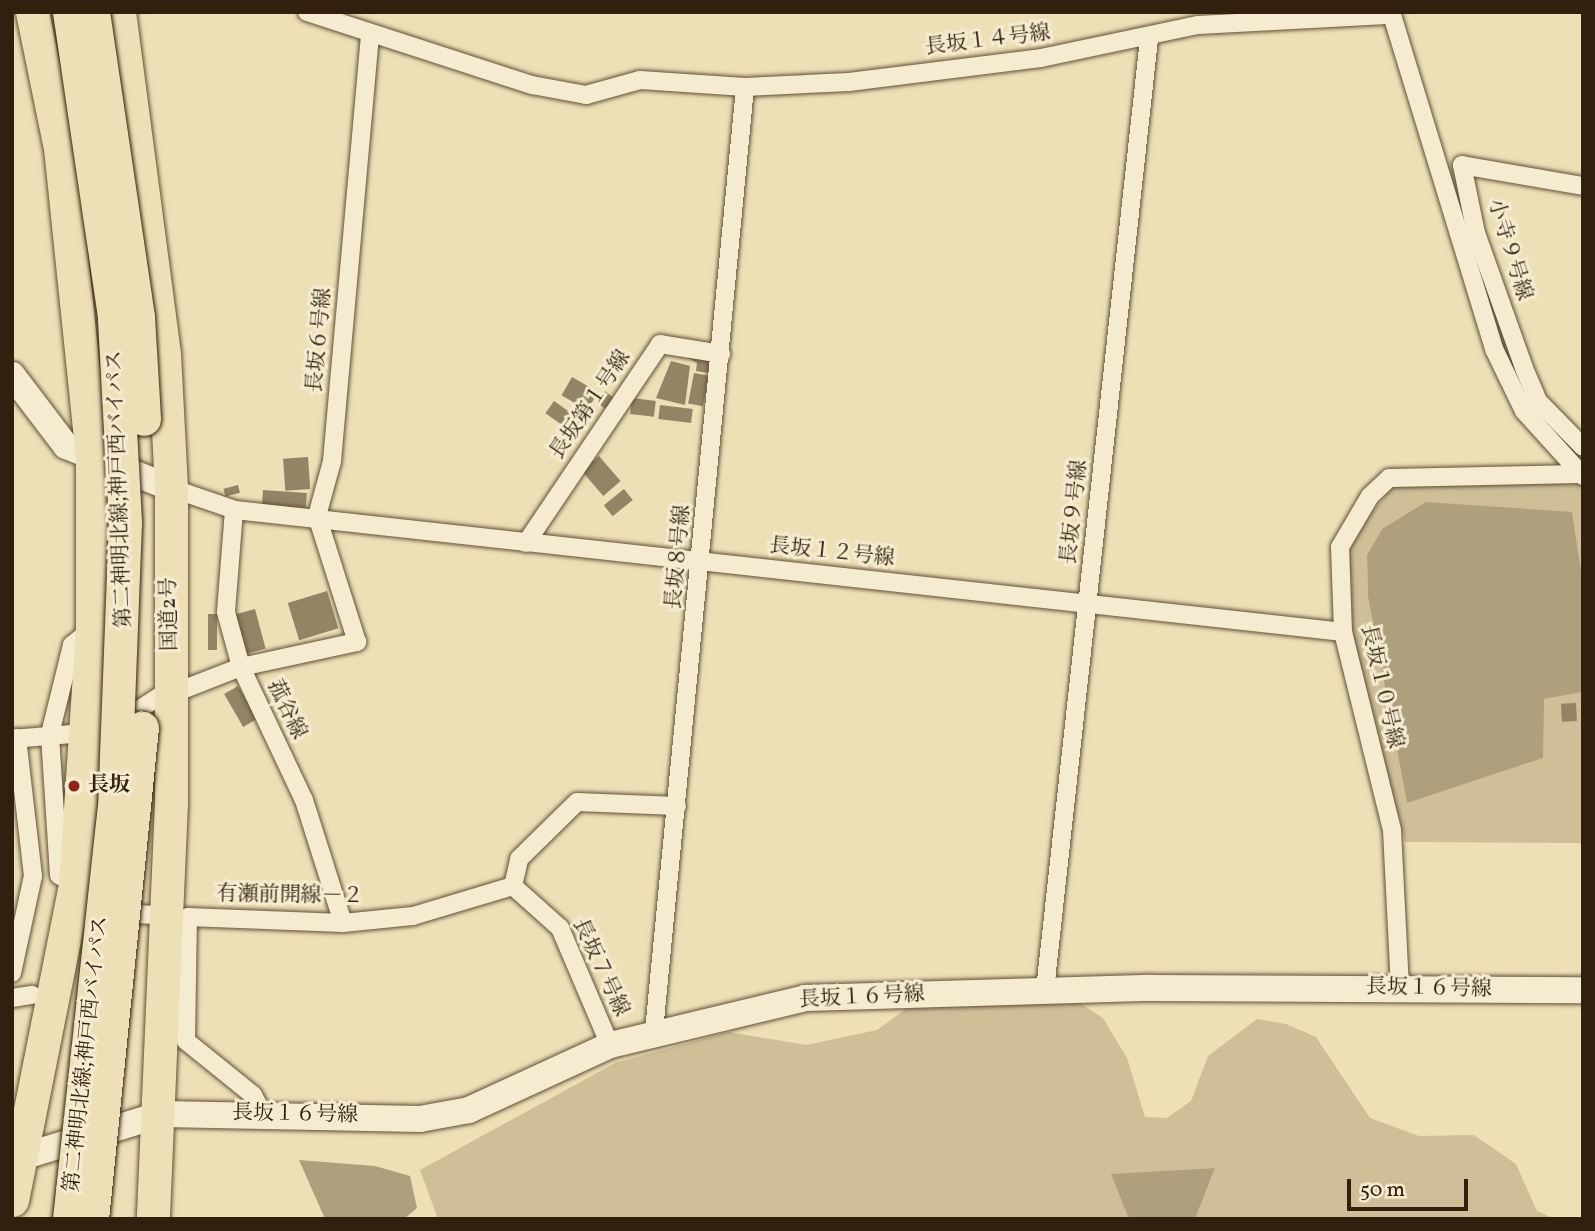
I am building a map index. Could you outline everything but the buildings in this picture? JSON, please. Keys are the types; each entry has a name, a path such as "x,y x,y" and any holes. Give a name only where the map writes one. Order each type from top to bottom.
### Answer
{"highway":[{"path":"12,1200 16,1158 75,884 92,629 92,457 60,148 32,12"},
{"name":"第二神明北線;神戸西バイパス","path":"69,12 114,316 125,548 114,808 69,1219"},
{"name":"第二神明北線;神戸西バイパス","path":"92,1219 138,806 148,518 138,317 93,12"},
{"name":"国道2号","path":"119,12 164,354 171,488 162,1114 153,1219"}],"street":[{"name":"長坂１４号線","path":"307,12 370,35 532,85 586,95 640,80 745,87 849,82 1149,39 1198,25 1392,15 1449,167 1494,349 1524,411 1582,475"},
{"name":"長坂６号線","path":"317,516 332,461 370,35"},
{"name":"長坂９号線","path":"1045,990 1149,39"},
{"name":"長坂８号線","path":"654,1031 702,562 745,87"},
{"name":"小寺９号線","path":"1449,167 1583,186"},
{"name":"小寺９号線","path":"1449,167 1538,401 1583,447"},
{"name":"長坂第１号線","path":"526,543 660,344 721,354"},
{"path":"12,375 49,430 92,457 171,488"},
{"name":"長坂１０号線","path":"1400,988 1392,830 1343,632 1340,547 1370,496 1389,478 1582,475"},
{"name":"長坂１２号線","path":"171,488 234,510 317,516 526,543 1343,632"},
{"name":"菰谷線","path":"234,510 226,612 240,667 304,800 343,923"},
{"path":"187,688 240,667 357,642 317,516"},
{"path":"75,884 59,875 50,734 72,645 92,629"},
{"path":"103,732 160,696"},
{"path":"74,990 105,984 114,913 127,717"},
{"path":"12,973 33,876 15,738 72,734"},
{"path":"513,886 519,859 577,802 677,806"},
{"name":"有瀬前開線－２","path":"263,1114 253,1096 186,1041 188,916 343,923 413,916 513,886"},
{"name":"長坂７号線","path":"513,886 560,928 610,1045"},
{"path":"114,913 151,915"},
{"name":"長坂１６号線","path":"16,1158 162,1114 420,1119 469,1110 610,1045 654,1031 806,998 1045,990 1583,990"},
{"path":"12,998 32,995"}],"shaded area":[{"path":"1581,480 1583,583 1572,513 1382,529 1367,555 1368,597 1407,803 1544,699 1583,692 1583,843 1405,842 1353,638 1346,566 1352,537 1395,484"},
{"path":"1426,502 1572,512 1583,583 1583,692 1544,699 1543,758 1407,803 1368,597 1367,555 1382,529"},
{"path":"1080,1003 1103,1018 1127,1058 1145,1117 1167,1118 1191,1101 1208,1056 1257,1019 1286,1024 1316,1037 1370,1118 1419,1136 1474,1135 1516,1164 1537,1211 1555,1219 1195,1219 1215,1168 1112,1175 1129,1219 438,1219 420,1170 615,1063 729,1032 806,1045 877,1030 907,1008"},
{"path":"299,1160 375,1166 410,1176 417,1208 404,1219 325,1219"},
{"path":"1215,1168 1195,1219 1129,1219 1111,1174"}],"waterway":[{"path":"1496,327 1513,370"},
{"path":"1557,435 1583,459"}],"place":[{"name":"長坂","path":"74,786"}]}
